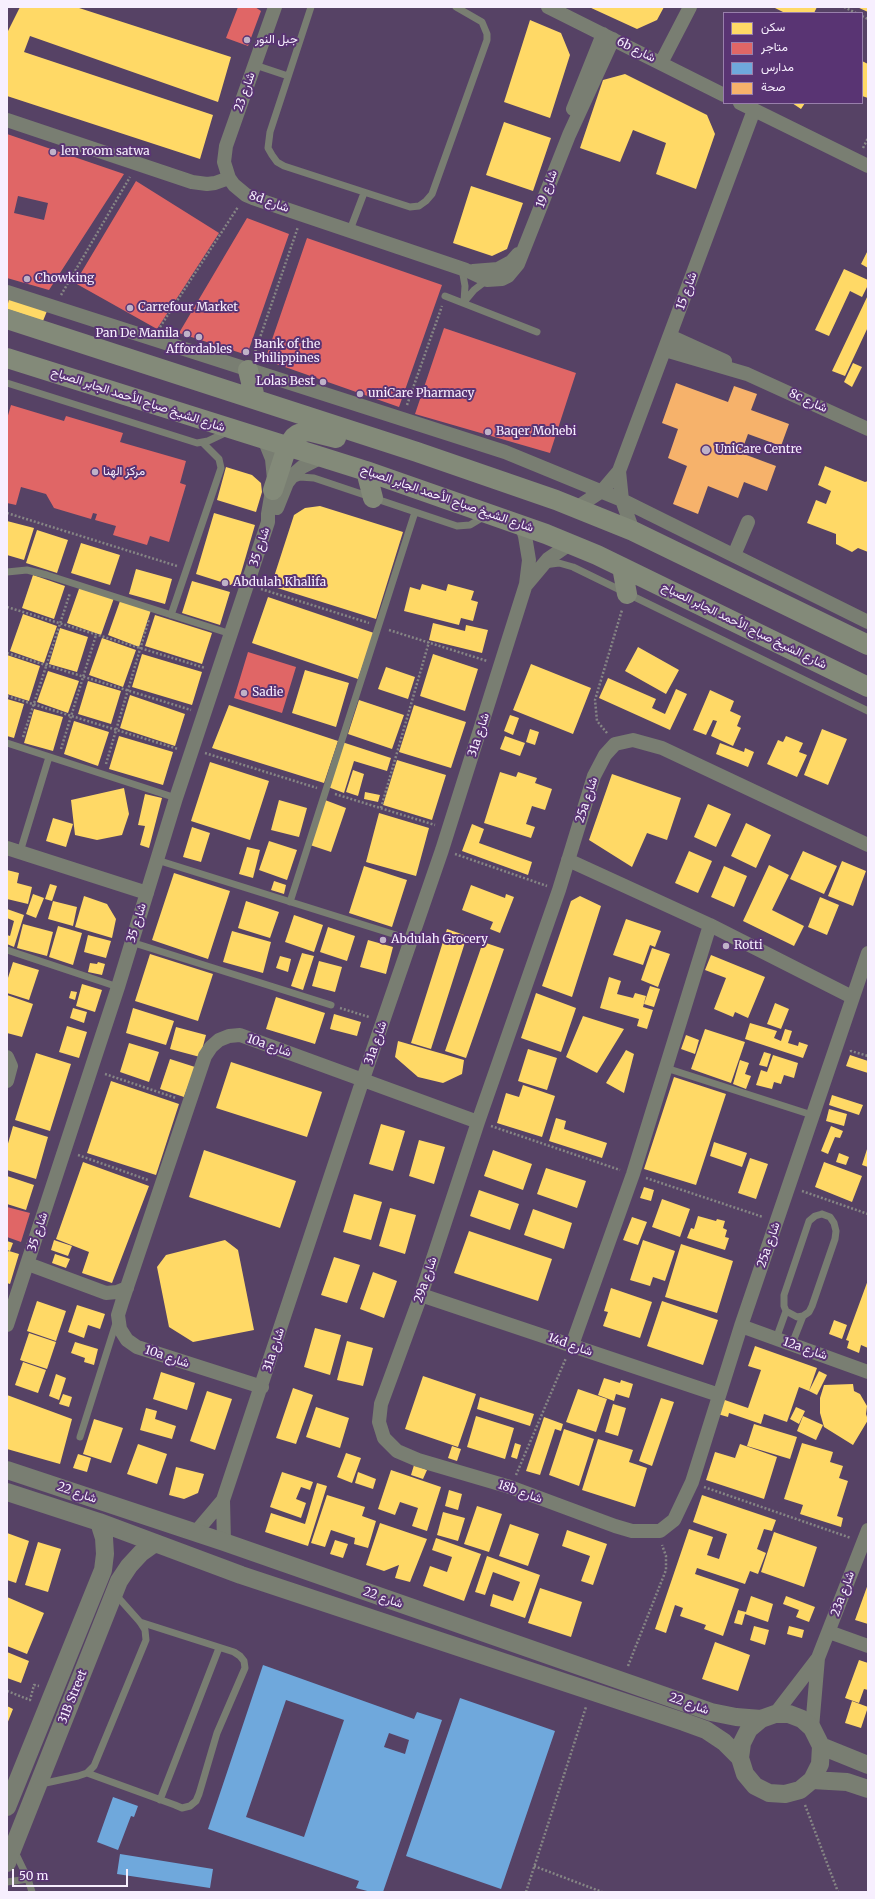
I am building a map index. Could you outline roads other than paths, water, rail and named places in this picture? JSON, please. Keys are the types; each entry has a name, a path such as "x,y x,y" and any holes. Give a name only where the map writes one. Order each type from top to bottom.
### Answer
{"main road":[{"path":"7,319 256,398 576,508 633,531 868,645"},
{"name":"شارع الشيخ صباح الأحمد الجابر الصباح","path":"7,358 366,471 521,524 572,544 622,567 868,687"},
{"path":"248,370 256,398"},
{"path":"280,486 287,447 298,434 308,431 392,456 401,456 416,452"},
{"path":"366,471 374,498"},
{"path":"622,567 627,594"}],"street":[{"name":"شارع 23","path":"229,178 224,162 226,146 275,7"},
{"name":"6b شارع","path":"548,7 723,94"},
{"path":"661,63 690,7"},
{"name":"شارع 19","path":"500,274 526,244 568,134 608,36"},
{"path":"742,104 868,166"},
{"name":"شارع 15","path":"576,508 602,491 620,471 754,110"},
{"path":"7,120 199,184 215,184 229,178"},
{"name":"8d شارع","path":"229,178 239,190 246,195 464,270 487,280 500,274"},
{"name":"8d شارع","path":"464,270 491,271 500,274"},
{"path":"7,292 505,452 622,500 868,622"},
{"name":"8c شارع","path":"670,336 723,360 747,374 868,429"},
{"name":"8c شارع","path":"665,350 747,374"},
{"name":"شارع 35","path":"7,1325 118,987 176,798 268,522 268,514 280,486 274,479 272,459 264,440"},
{"path":"280,486 302,467 322,457"},
{"name":"شارع 15","path":"620,471 622,500 633,531"},
{"path":"734,555 748,522"},
{"name":"31a شارع","path":"196,1533 223,1500 262,1387 363,1079 442,850 526,584 529,560 525,536 521,524"},
{"name":"31a شارع","path":"526,584 541,566 555,553 572,544"},
{"name":"25a شارع","path":"478,1122 559,890 594,776 605,755 615,744 633,740 662,748 868,845"},
{"path":"14,850 146,893"},
{"path":"568,860 710,925 852,997"},
{"path":"572,1345 633,1174 710,925"},
{"name":"25a شارع","path":"660,1531 674,1520 692,1482 788,1186 868,953"},
{"name":"10a شارع","path":"262,1387 137,1347 127,1340 120,1329 118,1316 208,1052 219,1040 229,1036 250,1038 478,1122"},
{"path":"7,1057 11,1066 7,1081"},
{"name":"29a شارع","path":"384,1438 379,1422 381,1404 421,1295 478,1122"},
{"path":"28,1264 106,1293 117,1292 127,1288"},
{"name":"14d شارع","path":"421,1295 719,1395"},
{"name":"12a شارع","path":"742,1326 868,1372"},
{"name":"18b شارع","path":"384,1438 397,1451 418,1460 510,1488 614,1526 632,1531 660,1531"},
{"name":"شارع 22","path":"7,1470 224,1542 623,1680 711,1712 736,1717 768,1716"},
{"name":"شارع 22","path":"7,1492 99,1522 240,1575 706,1730 724,1742 740,1758"},
{"name":"31a شارع","path":"223,1500 224,1542"},
{"name":"31B Street","path":"7,1807 103,1570 105,1554 99,1522"},
{"name":"23a شارع","path":"768,1716 818,1658 865,1536"},
{"name":"31B Street","path":"10,1856 114,1594 129,1566 141,1553 155,1543"},
{"path":"829,1632 868,1646"},
{"name":"23a شارع","path":"812,1728 818,1658"},
{"path":"806,1785 820,1764 821,1746 812,1728 802,1719 789,1714 768,1716 749,1729 742,1743 740,1758 745,1774 755,1786 769,1793 785,1794 806,1785 848,1782 868,1789"},
{"path":"821,1746 868,1765"}],"lane":[{"path":"311,7 268,140 268,148 277,162 284,166 410,207 418,206 426,201 432,194 487,40 486,27 482,22 456,7"},
{"path":"255,64 288,76"},
{"path":"350,230 364,193"},
{"path":"464,270 464,302"},
{"path":"464,302 474,290 487,280"},
{"path":"445,296 464,302 487,314 537,332"},
{"path":"7,383 192,441 203,443 233,430"},
{"path":"171,615 221,468 219,459 203,443"},
{"path":"280,486 300,477 314,478 457,526 463,526 476,522 489,514"},
{"path":"290,902 415,512"},
{"path":"541,566 559,563 566,565 868,711"},
{"path":"7,572 27,570 73,583 231,634"},
{"path":"7,742 176,798"},
{"path":"14,850 49,756"},
{"path":"157,860 412,940"},
{"path":"132,942 331,1005"},
{"path":"7,950 118,987"},
{"path":"666,1068 812,1115"},
{"path":"776,1339 786,1311 783,1300 806,1228 814,1216 822,1214 830,1217 834,1223 836,1231 835,1239 812,1306 809,1312 803,1316 797,1317 786,1311"},
{"path":"80,1437 118,1316"},
{"path":"792,1344 803,1316"},
{"path":"39,1785 87,1773 94,1766 146,1640 145,1630 140,1622 114,1594"},
{"path":"87,1773 182,1808 190,1806 196,1801 199,1794 217,1733 245,1668 244,1661 240,1656 140,1622"},
{"path":"160,1800 219,1648"},
{"path":"10,1856 28,1879 32,1892"},
{"path":"7,1882 28,1879"}],"place":[{"name":"جبل النور","path":"247,40"},
{"name":"len room satwa","path":"53,152"},
{"name":"Chowking","path":"27,279"},
{"name":"Carrefour Market","path":"130,308"},
{"name":"Pan De Manila","path":"187,334"},
{"name":"Affordables","path":"199,337"},
{"name":"Bank of the Philippines","path":"246,352"},
{"name":"Lolas Best","path":"323,382"},
{"name":"uniCare Pharmacy","path":"360,394"},
{"name":"Baqer Mohebi","path":"488,432"},
{"name":"UniCare Centre","path":"706,450"},
{"name":"مركز الهنا","path":"95,472"},
{"name":"Abdulah Khalifa","path":"225,583"},
{"name":"Sadie","path":"244,693"},
{"name":"Abdulah Grocery","path":"383,940"},
{"name":"Rotti","path":"726,946"}]}
